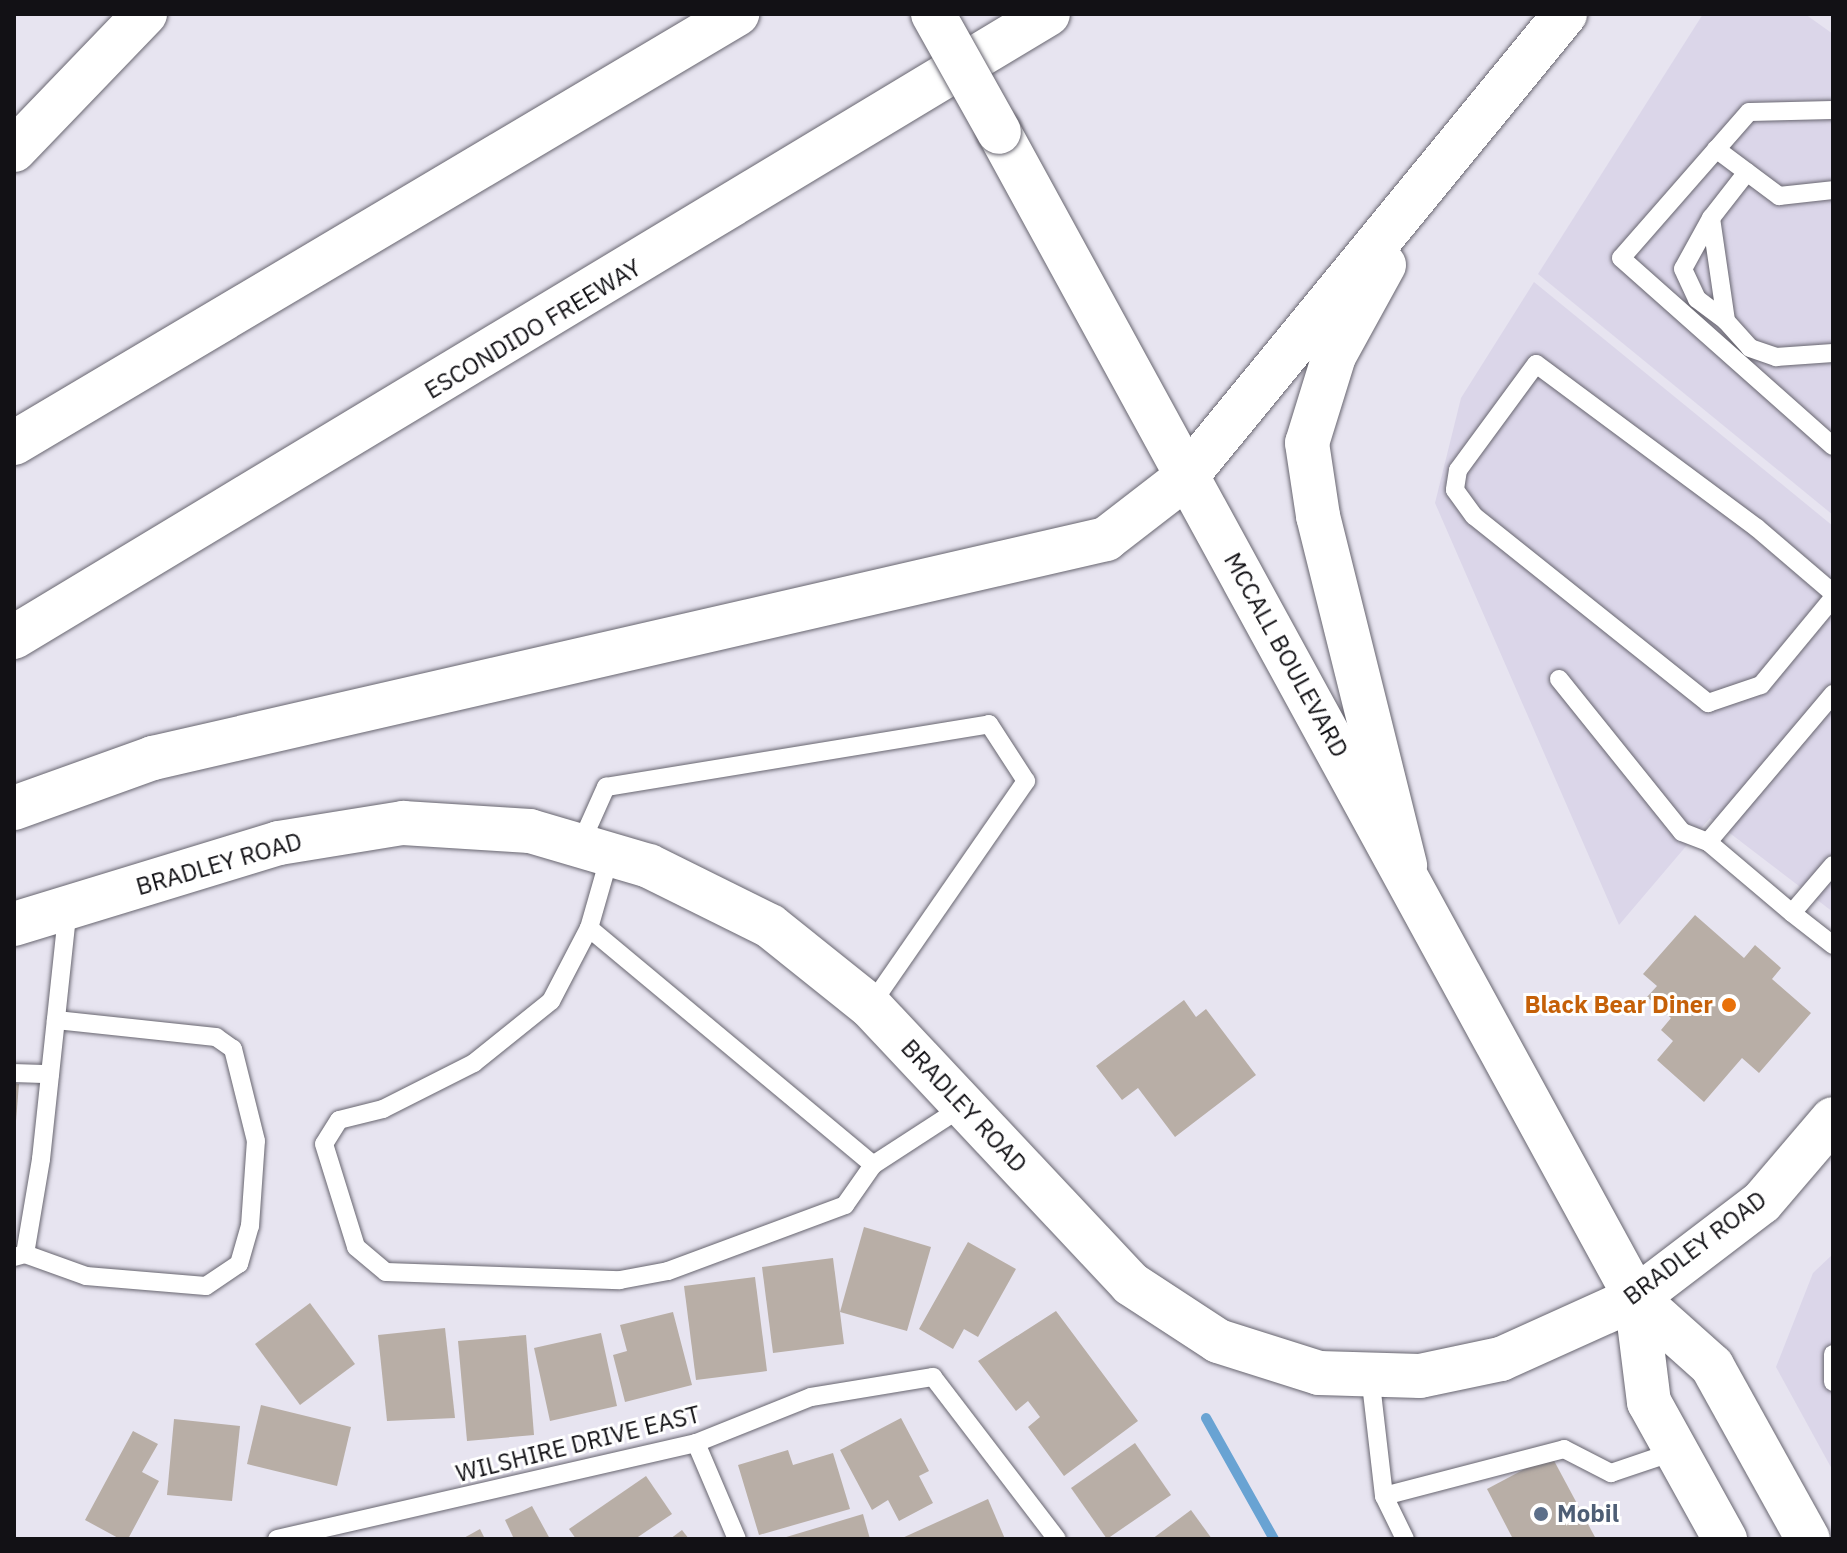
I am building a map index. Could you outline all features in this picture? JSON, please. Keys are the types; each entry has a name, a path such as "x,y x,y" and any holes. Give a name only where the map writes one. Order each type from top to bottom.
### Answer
{"main road":[{"path":"14,150 145,14"},
{"path":"14,443 737,14"},
{"name":"MCCALL BOULEVARD","path":"933,14 1185,478 1405,865 1636,1298 1712,1366 1808,1539"},
{"name":"ESCONDIDO FREEWAY","path":"14,637 1048,14"},
{"path":"14,808 153,758 1106,539 1185,478 1350,274 1413,209 1565,14"},
{"path":"1405,865 1318,516 1307,443 1334,356 1413,209"},
{"name":"BRADLEY ROAD","path":"14,924 279,843 403,823 530,831 649,866 770,926 870,1006 1131,1284 1218,1341 1319,1373 1420,1376 1501,1359 1636,1298 1762,1202 1833,1119"},
{"name":"MCCALL BOULEVARD","path":"1636,1298 1649,1402 1725,1539"}],"lane":[{"path":"1833,110 1749,112 1621,258 1833,446"},
{"path":"1716,149 1779,196 1833,190"},
{"path":"1747,172 1711,218 1683,269 1697,299 1726,321 1750,348 1776,357 1833,353"},
{"path":"1711,218 1726,321"},
{"path":"1536,364 1757,528 1833,596 1761,685 1708,703 1474,516 1455,490 1458,470 1536,364"},
{"path":"1559,679 1682,832 1708,842 1833,945"},
{"path":"1708,842 1833,694"},
{"path":"870,1006 1026,781 989,724 606,787 595,850 589,928 551,1001 474,1063 383,1109 339,1120 324,1144 356,1247 386,1272 620,1280 668,1271 845,1205 873,1165 964,1106"},
{"path":"1792,913 1833,865"},
{"path":"56,1020 216,1037 233,1049 256,1141 250,1226 239,1264 206,1286 86,1276 20,1256 50,1074 68,908"},
{"path":"589,928 873,1165"},
{"path":"14,1073 50,1074"},
{"path":"1833,1354 1833,1382"},
{"path":"1370,1375 1384,1496 1405,1539"},
{"name":"WILSHIRE DRIVE EAST","path":"277,1539 696,1443 811,1397 933,1377 1057,1539"},
{"path":"696,1443 737,1539"},
{"path":"1384,1496 1564,1449 1611,1473 1676,1451"}],"shaded area":[{"path":"1703,14 1805,14 1833,34 1833,515 1538,274"},
{"path":"1534,282 1833,526 1833,912 1710,818 1619,925 1435,503 1461,398"},
{"path":"1833,1254 1833,1471 1776,1367 1813,1273"}],"building":[{"name":"Black Bear Diner","path":"1695,915 1744,958 1755,945 1781,968 1772,979 1811,1013 1759,1073 1742,1058 1704,1102 1657,1060 1673,1041 1661,1030 1671,1018 1647,997 1657,986 1643,974"},
{"path":"1184,1000 1196,1017 1206,1009 1256,1075 1175,1137 1138,1088 1122,1100 1096,1066"},
{"path":"14,1083 19,1084 16,1121 14,1121"},
{"path":"864,1227 931,1247 907,1331 840,1312"},
{"path":"968,1242 1016,1269 978,1337 964,1329 953,1349 919,1329"},
{"path":"833,1258 844,1344 773,1353 762,1267"},
{"path":"755,1277 767,1371 696,1380 684,1286"},
{"path":"310,1303 355,1364 300,1405 255,1344"},
{"path":"1056,1311 1138,1421 1064,1476 1028,1427 1040,1417 1028,1401 1016,1411 978,1361"},
{"path":"673,1312 692,1385 625,1402 613,1355 627,1351 620,1325"},
{"path":"445,1328 455,1418 387,1421 378,1335"},
{"path":"601,1333 617,1406 550,1421 534,1348"},
{"path":"526,1335 534,1435 467,1441 458,1341"},
{"path":"261,1405 351,1427 337,1486 247,1464"},
{"path":"901,1418 929,1471 919,1476 933,1503 899,1521 888,1500 872,1510 840,1450"},
{"path":"174,1419 240,1426 232,1501 167,1495"},
{"path":"133,1431 158,1444 142,1472 159,1481 128,1539 120,1539 85,1520"},
{"path":"1135,1443 1171,1495 1107,1539 1071,1488"},
{"path":"788,1450 793,1465 833,1453 850,1509 759,1535 738,1465"},
{"name":"Mobil","path":"1551,1455 1596,1539 1513,1539 1487,1489"},
{"path":"646,1476 672,1514 635,1539 576,1539 569,1529"},
{"path":"988,1499 1005,1539 900,1539"},
{"path":"532,1506 550,1539 514,1539 505,1520"},
{"path":"1191,1510 1212,1539 1152,1539"},
{"path":"863,1514 870,1539 783,1539 783,1538"},
{"path":"480,1529 485,1539 462,1539"},
{"path":"682,1530 689,1539 670,1539"}],"waterway":[{"path":"1206,1418 1274,1539"}],"place":[{"name":"Black Bear Diner","path":"1729,1005"},
{"name":"Mobil","path":"1541,1514"}]}
